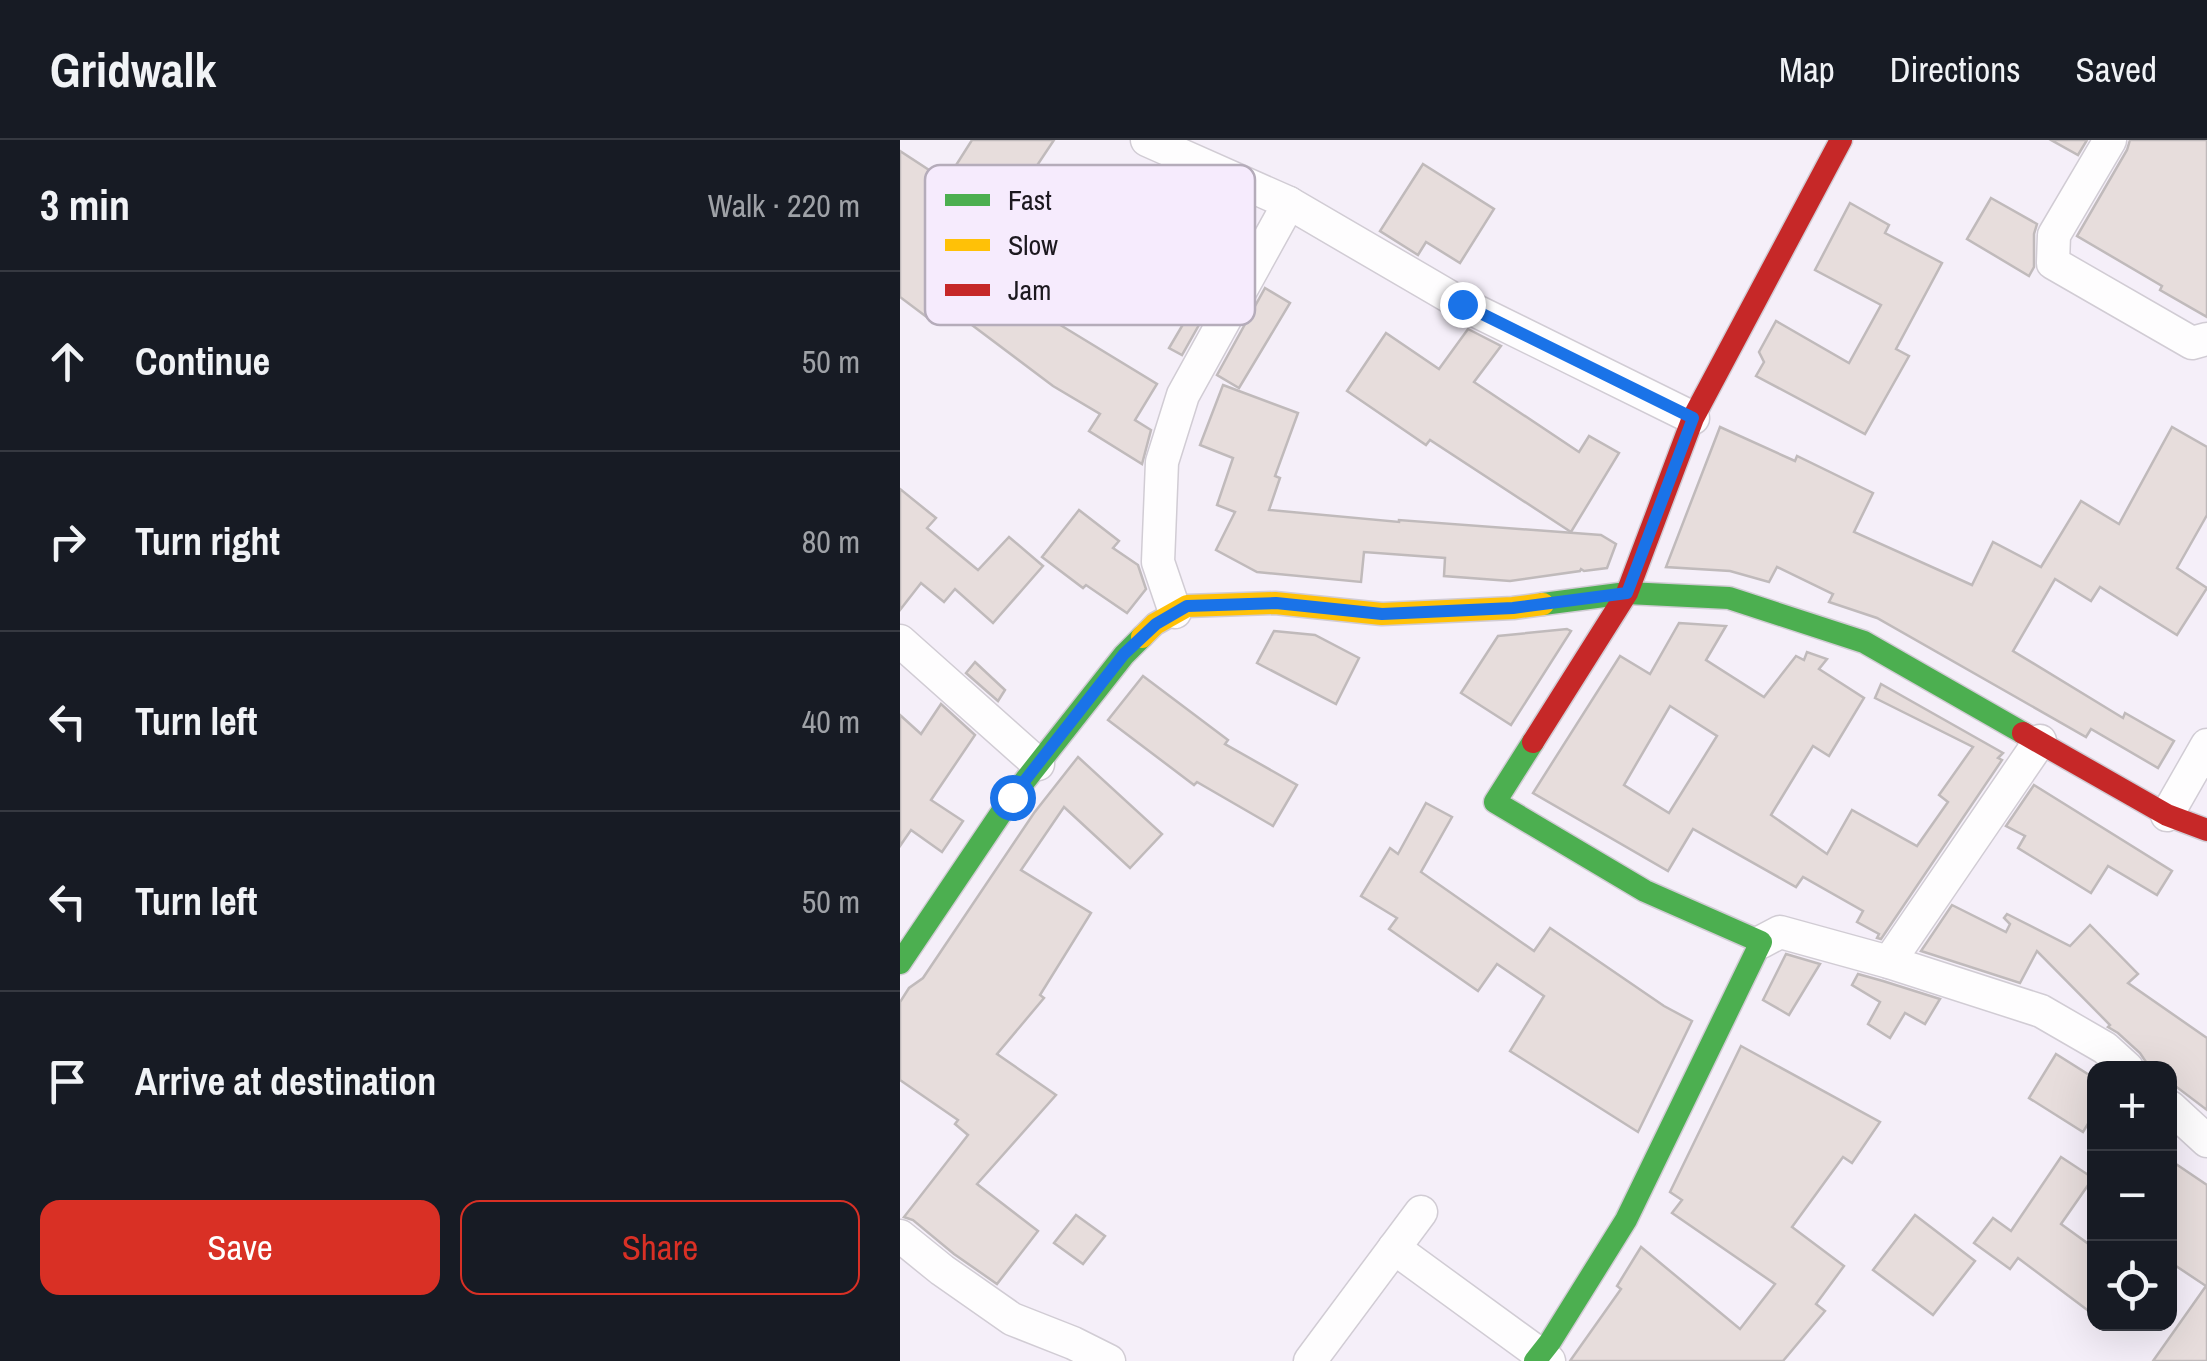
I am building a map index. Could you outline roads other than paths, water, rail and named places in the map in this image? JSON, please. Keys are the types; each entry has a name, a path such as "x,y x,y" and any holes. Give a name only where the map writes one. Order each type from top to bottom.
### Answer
{"street":[{"path":"1147,140 1202,165"},
{"path":"1761,942 1644,891 1495,802 1627,593 1693,418 1841,140"},
{"path":"2110,140 2054,235 2054,263 2192,343 2207,339"},
{"path":"1255,189 1289,204 1462,304 1693,418"},
{"path":"1255,266 1289,204"},
{"path":"1175,612 1158,562 1162,462 1183,396 1222,325"},
{"path":"900,963 1012,797 1124,654 1156,624 1187,606 1276,603 1382,614 1513,608 1627,593 1729,598 1864,642 2167,814 2207,830"},
{"path":"900,641 1038,764"},
{"path":"1888,962 2040,741"},
{"path":"2167,814 2207,744"},
{"path":"1394,1248 1541,1359 1626,1220 1761,942 1780,932 2040,1011 2105,1048 2119,1061"},
{"path":"2177,1113 2207,1141"},
{"path":"1310,1361 1421,1212"},
{"path":"900,1236 1012,1319 1110,1361"}]}
